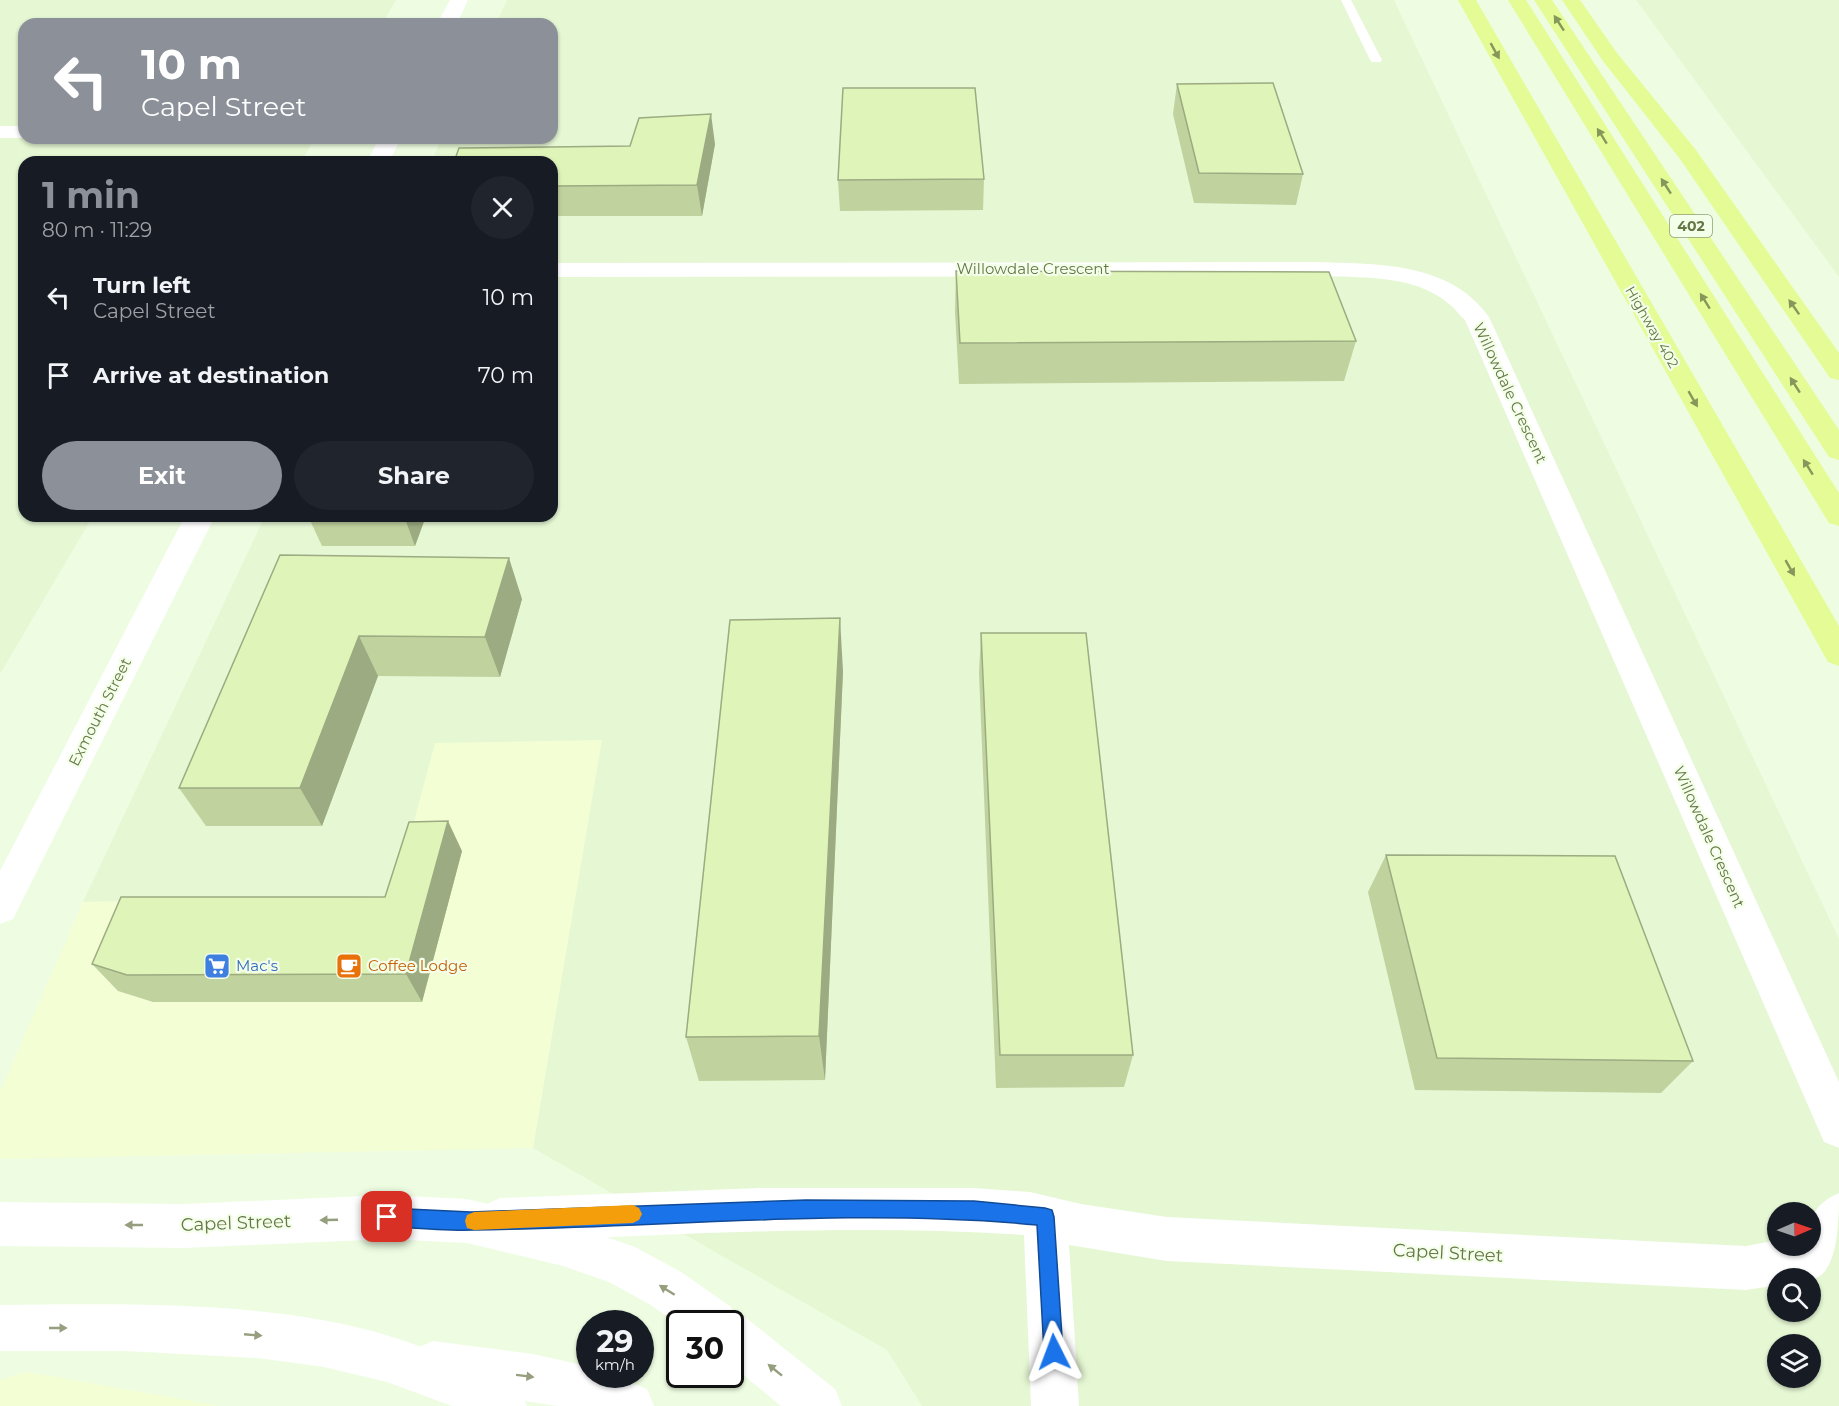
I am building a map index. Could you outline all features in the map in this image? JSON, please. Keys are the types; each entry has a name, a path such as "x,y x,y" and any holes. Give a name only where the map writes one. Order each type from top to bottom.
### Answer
{"highway":[{"name":"Highway 402","path":"1467,0 1839,654"},
{"path":"1517,0 1839,516"},
{"name":"402","path":"1543,0 1839,451"},
{"path":"1571,0 1610,57 1688,155 1839,372"},
{"path":"1607,18 1688,155"},
{"path":"1489,78 1612,257"}],"street":[{"path":"450,18 459,0"},
{"name":"Willowdale Crescent","path":"558,270 1314,269 1399,274 1427,282 1456,297 1476,317 1839,1128"},
{"name":"Exmouth Street","path":"0,908 197,522"},
{"name":"Capel Street","path":"0,1224 184,1226 387,1217 471,1221 760,1210 974,1210 1045,1217 1081,1226 1167,1239 1746,1268 1811,1257 1837,1219"},
{"path":"1045,1217 1055,1406"},
{"name":"Capel Street","path":"471,1221 563,1244 618,1263 665,1288 696,1310"},
{"path":"0,1328 129,1327 259,1335 348,1349 417,1367 482,1394 503,1406"},
{"path":"744,1345 818,1406"},
{"path":"384,1359 535,1377 611,1398 630,1406"}],"lane":[{"path":"1346,0 1376,60"}],"shaded area":[{"path":"0,0 396,0 386,18 18,18 18,144 312,144 304,156 18,156 18,522 89,522 0,674"},
{"path":"507,0 1394,0 1839,939 1839,1406 922,1406 887,1350 533,1148 601,740 394,896 83,902 262,522 558,522 558,156 434,156 439,144 558,144 558,18 499,18"},
{"path":"1636,0 1839,0 1839,277"},
{"path":"602,740 533,1148 0,1159 0,1092 83,902 394,896 435,743"},
{"path":"27,1372 220,1406 0,1406 0,1380"}],"building":[{"path":"1273,83 1303,174 1199,173 1177,84"},
{"path":"843,88 975,88 984,179 838,180"},
{"path":"711,114 697,185 558,186 558,156 456,156 459,148 630,146 639,118"},
{"path":"956,271 1329,272 1356,341 960,343"},
{"path":"280,555 509,558 485,637 359,636 300,788 179,788"},
{"path":"840,618 819,1036 686,1037 730,620"},
{"path":"981,633 1086,633 1133,1055 1000,1055"},
{"path":"448,821 406,974 127,975 92,964 121,897 385,897 409,822"},
{"path":"1386,855 1615,856 1693,1061 1437,1058"}],"slow traffic":[{"path":"474,1221 633,1214"}],"place":[{"name":"Mac's","path":"217,966"},
{"name":"Coffee Lodge","path":"349,966"}],"route":[{"path":"387,1217 471,1221 806,1209 974,1210 1045,1217 1054,1352"}]}
